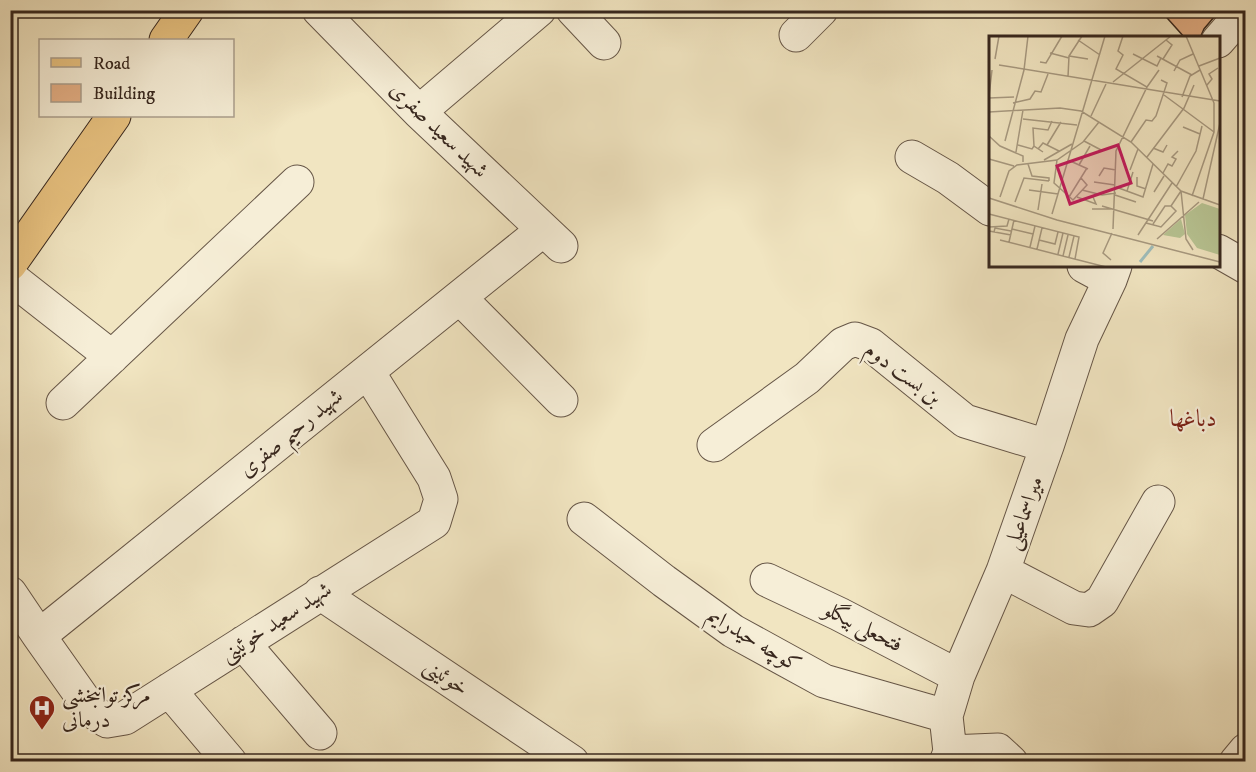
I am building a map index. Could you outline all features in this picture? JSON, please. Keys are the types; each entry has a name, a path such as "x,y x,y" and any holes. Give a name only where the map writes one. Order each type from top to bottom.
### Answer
{"main road":[{"path":"167,39 187,10"},
{"path":"10,264 113,117"}],"street":[{"name":"شهید سعید صفری","path":"319,10 419,112 552,238"},
{"path":"419,112 539,10"},
{"path":"573,10 604,43"},
{"path":"796,35 821,10"},
{"path":"1220,39 1245,10"},
{"path":"912,157 948,178 989,208"},
{"path":"63,402 297,182"},
{"name":"شهید رحیم صفری","path":"39,636 460,298 552,238"},
{"path":"1220,252 1245,267"},
{"name":"میراسماعیلی","path":"948,757 946,716 958,676 1003,571 1047,446 1103,270"},
{"path":"10,277 112,357"},
{"path":"460,298 561,399"},
{"name":"بن بست دوم","path":"714,445 807,378 843,344 855,339 871,345 965,421 1047,446"},
{"name":"شهید سعید خوئینی","path":"10,593 92,711 107,721 125,718 434,522 441,499 434,478 368,372"},
{"path":"1003,571 1074,608 1089,610 1102,601 1158,502"},
{"name":"کوچه حیدرایم","path":"584,519 733,631 824,681 946,716"},
{"name":"فتحعلی بیگلو","path":"767,580 839,614 958,676"},
{"name":"خوئینی","path":"320,593 572,762"},
{"path":"243,643 320,733"},
{"path":"169,690 230,762"},
{"path":"948,757 998,750 1011,762"},
{"path":"1236,762 1245,750"}],"building":[{"path":"1160,10 1220,10 1201,36 1183,36"}],"place":[{"name":"مرکز توانبخشی درمانی","path":"42,731"}],"district":[{"name":"دباغها","path":"1193,419"}]}
